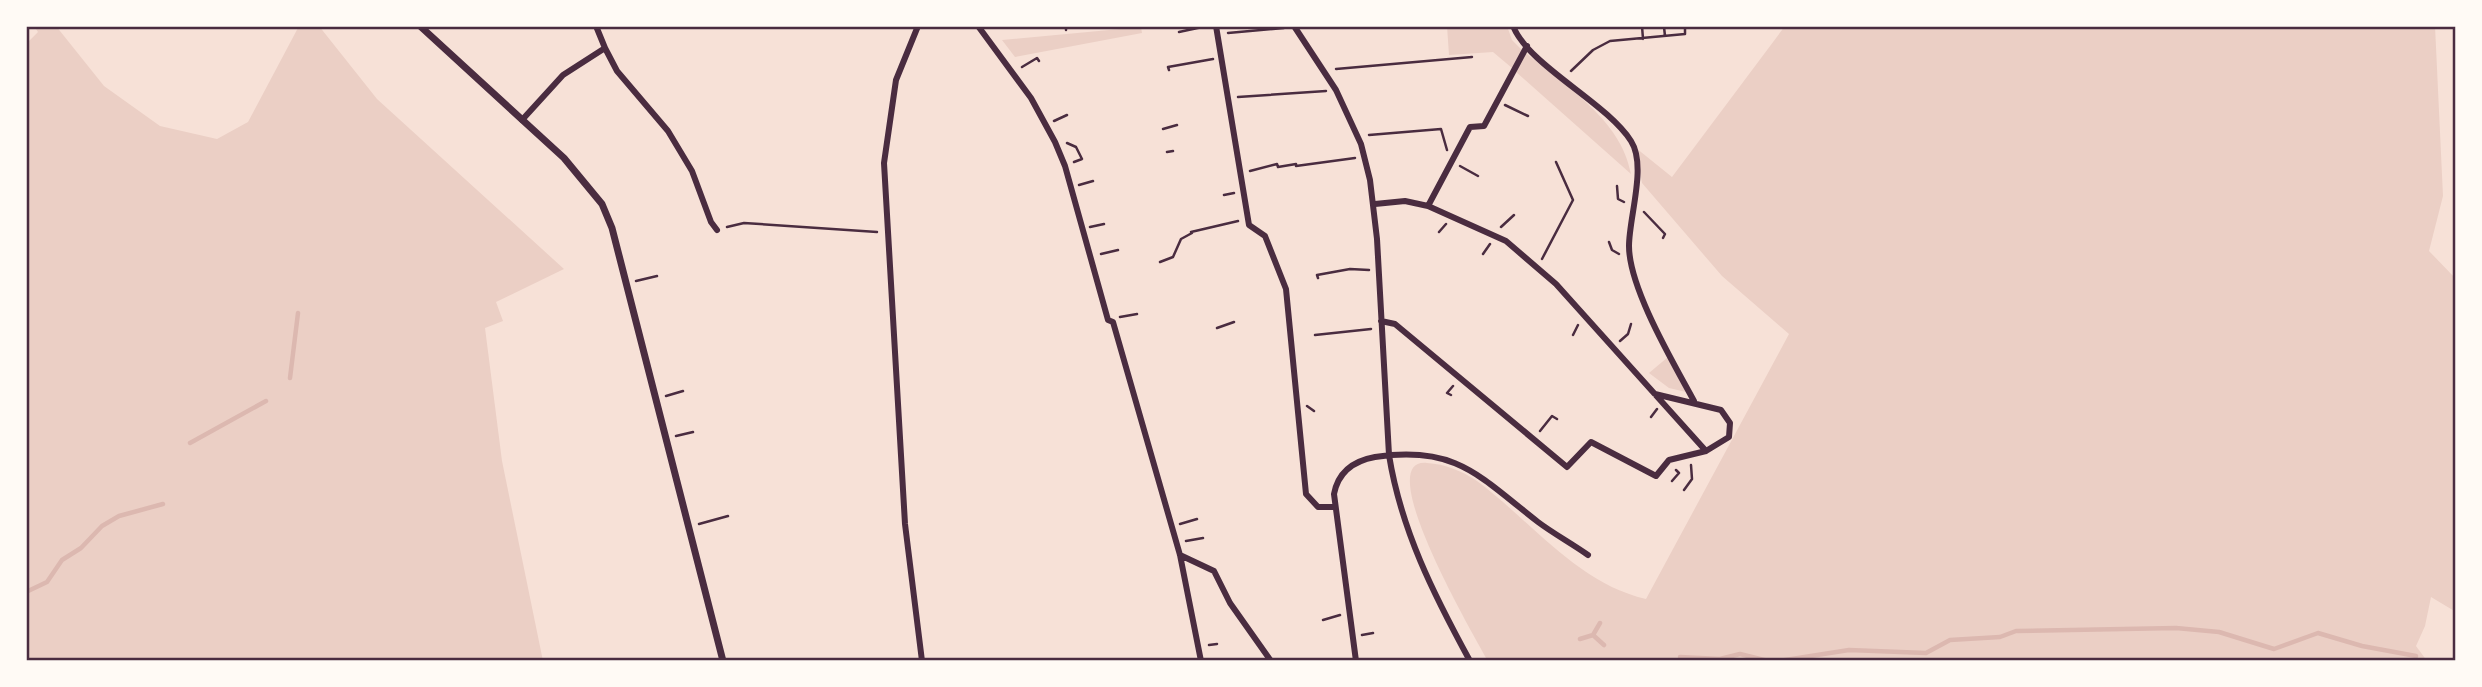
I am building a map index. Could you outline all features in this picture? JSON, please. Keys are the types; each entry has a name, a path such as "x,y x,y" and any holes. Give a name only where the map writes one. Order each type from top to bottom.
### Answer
{"street":[{"path":"420,26 564,158 602,204 626,283 723,661"},
{"path":"596,26 617,71 668,131 692,171 711,222 717,230"},
{"path":"918,26 896,80 884,163 890,233 901,477 922,661"},
{"path":"978,26 1013,71 1046,125 1065,166 1089,258 1108,320 1113,322 1180,555 1201,661"},
{"path":"1513,26 1527,46 1631,141 1637,162 1629,258 1638,287 1694,401"},
{"path":"1294,27 1336,90 1357,136 1375,204 1388,455 1399,508 1420,562 1470,661"},
{"path":"1216,30 1250,227 1265,236 1286,289 1306,494 1318,507 1334,507"},
{"path":"1428,206 1471,127 1484,126 1527,46"},
{"path":"522,120 563,75 605,48"},
{"path":"1375,204 1405,201 1428,206 1495,235 1536,266 1706,451"},
{"path":"1381,325 1395,324 1567,467 1591,442 1656,476 1669,460 1706,451 1729,437 1730,423 1721,410 1694,401 1655,394"},
{"path":"1356,661 1334,507 1336,485 1347,469 1366,459 1388,455 1427,456 1458,462 1479,474 1541,524 1588,555"},
{"path":"1180,555 1214,571 1230,603 1271,661"}],"path":[{"path":"1179,32 1207,26"},
{"path":"1642,26 1643,39"},
{"path":"1564,79 1593,50 1606,42 1614,45 1685,34 1685,26"},
{"path":"1216,30 1294,27"},
{"path":"1664,27 1665,45"},
{"path":"1255,30 1255,37"},
{"path":"1324,71 1472,57"},
{"path":"1013,71 1037,58 1039,61"},
{"path":"1169,70 1168,67 1220,58"},
{"path":"1226,98 1336,90"},
{"path":"1497,100 1528,116"},
{"path":"1046,125 1067,116"},
{"path":"1163,129 1177,125"},
{"path":"1357,136 1441,129 1447,158 1478,176"},
{"path":"1167,152 1173,151"},
{"path":"1240,173 1278,164 1278,167 1296,166 1351,159"},
{"path":"1536,266 1573,200 1556,162"},
{"path":"1081,185 1093,181"},
{"path":"1617,186 1618,198 1633,209 1644,212 1665,234 1663,238"},
{"path":"1495,235 1514,215"},
{"path":"1160,262 1173,257 1181,239 1192,232 1248,219"},
{"path":"717,230 744,223 890,233"},
{"path":"1215,227 1216,233"},
{"path":"1609,242 1612,250 1629,258"},
{"path":"1089,258 1118,250"},
{"path":"1318,278 1317,275 1350,269 1379,269"},
{"path":"626,283 657,276"},
{"path":"1113,322 1121,316 1137,314"},
{"path":"1217,328 1234,322"},
{"path":"1613,348 1628,334 1631,324"},
{"path":"1315,335 1381,325"},
{"path":"672,394 683,391"},
{"path":"1533,439 1552,416 1557,419"},
{"path":"682,434 693,432"},
{"path":"1684,490 1692,479 1690,456"},
{"path":"688,526 728,516"},
{"path":"1171,527 1197,519"},
{"path":"1176,542 1203,538"},
{"path":"1323,620 1342,615"}],"shaded area":[{"path":"34,26 56,26 104,86 160,126 217,139 248,122 299,26 319,26 377,99 564,269 496,302 503,321 485,328 502,461 543,661 26,661 26,44 38,32"},
{"path":"1447,26 1507,26 1512,40 1522,50 1512,68 1493,52 1449,55"},
{"path":"1785,26 2435,26 2443,196 2429,251 2456,279 2456,612 2431,597 2425,626 2416,646 2427,661 1488,661 1431,552 1410,488 1412,469 1427,463 1447,466 1465,474 1497,497 1577,566 1621,591 1646,599 1789,334 1722,276 1642,183 1636,148 1672,177"},
{"path":"1141,27 1142,33 1015,57 1002,40"},
{"path":"1526,53 1574,92 1604,121 1625,154 1631,174 1516,72"},
{"path":"1668,357 1686,392 1669,388 1649,373"}],"waterway":[{"path":"290,378 298,313"},
{"path":"190,443 266,401"},
{"path":"26,592 47,582 62,560 81,548 102,526 119,516 163,504"},
{"path":"1593,635 1600,623"},
{"path":"1779,661 1849,650 1926,653 1950,640 2000,637 2016,631 2176,628 2219,632 2274,649 2318,633 2362,646 2416,656"},
{"path":"1580,639 1593,635 1604,645"},
{"path":"1680,657 1720,659 1740,654 1768,661"}]}
